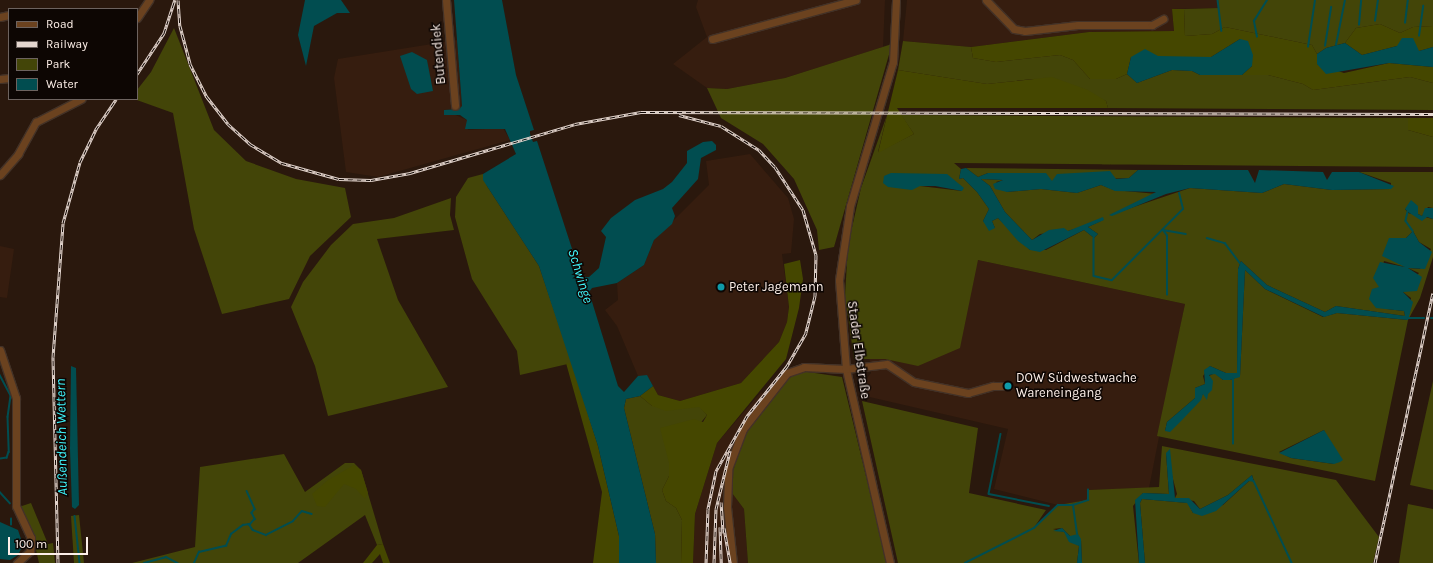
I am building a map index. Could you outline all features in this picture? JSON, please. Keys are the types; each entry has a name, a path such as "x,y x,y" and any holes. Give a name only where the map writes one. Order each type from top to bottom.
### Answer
{"street":[{"path":"138,16 149,0"},
{"name":"Butendiek","path":"446,0 455,106"},
{"path":"712,39 856,0"},
{"name":"Stader Elbstraße","path":"890,563 846,369 839,310 841,250 855,187 889,82 896,39 896,0"},
{"path":"986,0 1014,29 1025,31 1078,25 1152,25 1163,19"},
{"path":"0,175 18,154 36,122 79,100"},
{"path":"0,350 16,398 16,506 31,538 30,551 17,563"},
{"path":"733,563 726,490 728,469 743,429 766,397 794,368 846,369 887,364 914,382 968,394 993,386 1008,386"}],"shaded area":[{"path":"698,0 885,0 883,47 785,78 727,89 707,88 673,64 707,37 696,7"},
{"path":"907,0 1218,0 1220,8 1172,9 1174,31 1089,32 971,47 903,41"},
{"path":"1172,9 1184,9 1185,36 1212,34 1225,27 1312,45 1317,54 1317,64 1344,73 1389,63 1433,67 1433,83 1410,77 1313,90 1303,84 1268,75 1242,75 1252,66 1240,39 1211,57 1131,57 1127,74 1116,79 1090,79 1073,60 1060,55 996,62 973,58 971,47 1089,32 1174,31"},
{"path":"1380,24 1400,33 1413,27 1433,26 1433,47 1419,51 1397,46 1362,55 1345,43 1356,28"},
{"path":"457,40 462,106 459,109 444,110 467,120 468,130 503,128 510,140 378,177 346,172 334,78 338,59"},
{"path":"898,70 987,84 1052,77 1088,90 1106,101 1108,108 897,108 914,134 878,153"},
{"path":"1408,118 1433,118 1433,137 1408,130"},
{"path":"750,154 788,198 794,219 791,253 782,254 789,307 787,322 779,342 741,383 680,401 658,395 647,376 638,376 617,326 605,310 618,300 617,283 644,265 654,240 709,185 706,161"},
{"path":"856,234 1185,304 1149,488 1088,490 1088,500 1058,505 994,489 1008,429 861,395 864,382 871,373"},
{"path":"0,246 14,249 7,298 0,297"},
{"path":"800,260 803,279 799,308 786,359 717,443 695,514 693,563 681,563 682,520 676,508 666,501 662,490 669,476 669,463 660,428 694,419 703,422 707,415 699,407 666,411 652,406 640,396 653,386 658,395 680,401 741,383 779,342 787,322 789,307 784,264"},
{"path":"566,363 572,363 598,446 619,536 619,563 593,563 602,492"},
{"path":"761,392 769,400 732,493 744,509 748,563 693,563 695,514 717,443"},
{"path":"354,465 361,470 368,493 365,499 356,489 344,484 325,507 317,506 312,494 328,480"},
{"path":"383,544 390,563 383,563 380,554 372,563 363,563 377,545"}],"green space":[{"path":"1218,0 1433,0 1433,26 1413,27 1400,33 1380,24 1356,28 1345,43 1326,48 1317,54 1312,45 1225,27 1212,34 1185,36 1184,9 1219,8"},
{"path":"174,28 214,130 246,161 296,179 345,188 351,217 310,256 289,299 222,314 194,229 173,113 137,100 138,100 138,89 151,72"},
{"path":"903,41 971,47 973,58 996,62 1060,55 1073,60 1090,79 1116,79 1127,74 1137,83 1172,70 1192,71 1200,75 1268,75 1303,84 1313,90 1410,77 1433,83 1433,110 1108,108 1106,101 1033,79 987,84 898,70"},
{"path":"892,44 834,247 819,250 817,230 794,179 763,144 721,118 707,88 727,89 785,78"},
{"path":"887,115 878,152 914,134 901,115 1408,118 1408,130 1433,137 1433,167 954,163 961,169 959,179 963,178 977,192 989,209 983,221 995,228 992,221 998,218 1030,250 1046,250 1084,230 1094,238 1098,234 1088,227 1103,220 1068,231 1040,234 1032,240 1005,212 990,186 981,179 1003,180 996,182 1007,192 1041,189 1077,193 1101,185 1114,190 1157,194 1110,215 1190,188 1262,193 1284,184 1332,190 1391,189 1391,183 1359,172 1433,172 1433,208 1428,207 1422,216 1418,214 1418,206 1405,209 1408,213 1433,219 1433,257 1420,298 1408,320 1375,481 1157,436 1185,304 978,260 960,348 918,366 885,359 854,359 845,296 848,245 861,188","holes":["955,181 962,191 920,186","1413,231 1419,242 1431,249 1420,269 1408,268 1419,273 1403,292 1411,298 1408,320 1337,313 1323,317 1265,289 1245,270 1240,376 1230,380 1223,380 1215,373 1209,376 1203,394 1165,431 1167,422 1195,398 1195,388 1205,384 1203,376 1210,366 1226,373 1237,373 1238,269 1241,261 1267,285 1325,312 1336,306 1405,316 1404,311 1387,309 1379,284 1384,261 1405,267 1389,238 1406,238","1324,430 1334,464 1291,458 1279,452"]},
{"path":"966,168 1138,170 1129,178 1052,181 988,173 978,177"},
{"path":"483,174 487,186 539,266 572,363 520,375 517,351 472,279 455,217 456,197 468,178"},
{"path":"451,198 450,215 454,230 377,239 398,300 448,387 328,416 315,366 291,307 303,282 331,245 353,224 394,218"},
{"path":"801,371 842,377 887,563 748,563 744,509 732,493 731,476 749,426 786,380"},
{"path":"1433,381 1433,490 1410,485"},
{"path":"640,396 652,406 700,407 707,415 669,462 669,476 662,490 666,501 676,508 682,520 681,563 656,563 655,534 624,408 626,399"},
{"path":"862,401 978,428 969,493 1046,510 1033,529 1058,505 1087,500 1088,490 1159,487 1162,446 1336,480 1379,537 1373,563 1145,563 1140,503 1142,499 1188,503 1193,513 1223,505 1249,481 1254,481 1252,475 1228,495 1200,509 1194,501 1175,498 1177,494 1166,453 1169,494 1143,493 1133,506 1139,563 1082,563 1081,540 1070,536 1062,528 1053,529 1064,532 1079,546 1077,563 898,563"},
{"path":"284,454 305,492 345,463 354,463 361,470 383,544 377,545 365,515 298,563 132,563 195,547 200,467"},
{"path":"31,503 48,544 53,543 55,563 39,563 33,537 19,507"},
{"path":"1408,504 1433,509 1433,563 1399,563"},
{"path":"79,515 84,563 74,563 71,516"}],"water":[{"path":"305,0 341,0 350,13 337,13 314,26 306,66 298,35"},
{"name":"Schwinge","path":"454,0 502,0 516,75 534,130 530,131 530,134 533,142 537,141 577,264 584,277 589,277 599,268 606,237 601,231 611,218 635,200 663,189 672,182 687,163 687,151 703,142 712,141 716,145 716,150 701,158 698,179 672,208 675,216 672,224 654,240 644,265 617,283 592,288 589,292 618,386 624,392 638,376 647,375 653,386 640,396 626,399 624,408 655,534 656,563 619,563 619,536 598,446 539,266 483,180 483,174 516,154 505,129 465,129 467,120 460,115 444,115 444,110 459,109 462,106"},
{"path":"1402,38 1413,38 1419,51 1433,47 1433,67 1389,63 1326,74 1317,64 1317,54 1326,48 1345,43 1362,55 1397,46"},
{"path":"1240,39 1248,41 1253,55 1252,66 1242,75 1200,75 1192,71 1172,70 1137,83 1127,74 1131,57 1145,49 1158,56 1211,57"},
{"path":"412,52 427,60 433,91 417,94 411,89 400,56"},
{"path":"966,168 978,177 988,173 1046,173 1052,181 1057,174 1110,171 1116,179 1129,178 1138,170 1248,170 1255,183 1259,170 1323,172 1327,180 1332,172 1359,172 1394,186 1391,189 1332,190 1284,184 1262,193 1190,188 1166,194 1112,216 1109,215 1156,192 1115,191 1101,185 1077,193 1041,189 1007,192 995,189 993,184 1003,180 981,179 990,186 1005,212 1032,240 1049,230 1064,228 1068,231 1103,217 1104,220 1088,227 1098,234 1094,238 1084,230 1040,252 1030,250 1018,241 998,218 992,221 995,228 989,231 983,221 989,209 977,192 963,178 959,179 961,169"},
{"path":"891,173 947,174 964,188 962,191 935,186 920,186 912,190 888,187 883,183 884,176"},
{"path":"1411,200 1418,206 1418,214 1422,216 1425,208 1433,208 1433,219 1427,217 1422,221 1408,212 1405,209"},
{"path":"1413,231 1419,242 1432,252 1425,269 1408,268 1422,277 1417,291 1403,292 1413,302 1408,320 1337,313 1324,317 1265,289 1245,270 1240,377 1230,380 1223,380 1215,374 1209,375 1213,381 1212,390 1208,394 1207,400 1203,394 1201,400 1170,432 1165,431 1167,422 1195,398 1195,388 1205,384 1204,370 1210,366 1226,373 1237,373 1238,269 1241,261 1267,285 1325,312 1336,306 1405,316 1404,311 1376,308 1369,299 1372,289 1379,287 1373,278 1380,262 1405,267 1382,256 1389,238 1406,238"},
{"path":"71,366 76,368 79,505 75,509 72,507 70,449"},
{"path":"1324,430 1343,460 1340,462 1334,464 1291,458 1279,453"},
{"path":"1170,449 1175,498 1189,498 1200,509 1228,495 1252,475 1254,482 1249,481 1216,511 1202,516 1193,513 1187,503 1142,499 1140,503 1145,563 1139,563 1135,500 1143,493 1169,494 1166,453"},
{"path":"0,522 18,530 23,545 18,555 10,560 0,559"},
{"path":"1062,528 1070,536 1078,534 1081,539 1082,563 1077,563 1079,546 1069,542 1064,532 1053,531"}],"waterway":[{"path":"1218,0 1222,31"},
{"path":"1257,37 1254,21 1267,0"},
{"path":"1308,47 1315,0"},
{"path":"1336,45 1345,0"},
{"path":"1359,25 1361,0"},
{"path":"1375,21 1378,0"},
{"path":"1405,23 1408,0"},
{"path":"1419,36 1423,6"},
{"path":"1325,46 1331,7"},
{"path":"1094,238 1094,276 1112,280 1183,209 1179,193"},
{"path":"1408,212 1406,221 1413,231"},
{"path":"1167,295 1167,236 1163,230 1186,234"},
{"path":"1207,238 1225,243 1240,263"},
{"path":"1408,318 1424,318"},
{"path":"0,375 11,396 8,417 9,452 7,458 0,459"},
{"path":"1233,379 1233,444"},
{"path":"1001,434 989,494 1049,506"},
{"path":"1254,481 1292,563"},
{"path":"1077,534 1073,505 1088,500 1088,490"},
{"path":"247,491 255,509 252,513 255,519 250,525"},
{"path":"0,492 10,503"},
{"path":"965,563 1034,528 1058,505 1073,505"},
{"path":"194,563 199,552 226,546 231,534 243,525 249,524 253,530 266,535 293,521 302,511 312,514"},
{"name":"Außendeich Wettern","path":"75,516 80,563"},
{"path":"11,519 11,525"},
{"path":"144,563 166,557 178,563"}],"railway":[{"path":"138,72 164,33 175,0"},
{"path":"178,0 180,26 190,64 207,97 228,124 250,144 282,163 339,179 371,180 410,173 575,124 641,112 1433,114"},
{"path":"58,563 53,357 63,223 80,162 96,129 115,100"},
{"path":"679,115 721,126 759,150 775,167 803,210 816,255 815,296 806,333 787,366 747,416 716,471 708,509 706,563"},
{"path":"1375,563 1433,293"},
{"path":"714,563 716,509 730,451"},
{"path":"721,502 723,533"},
{"path":"720,527 721,563"},
{"path":"724,528 730,563"}],"place":[{"name":"Peter Jagemann","path":"721,287"},
{"name":"DOW Südwestwache Wareneingang","path":"1008,386"}]}
